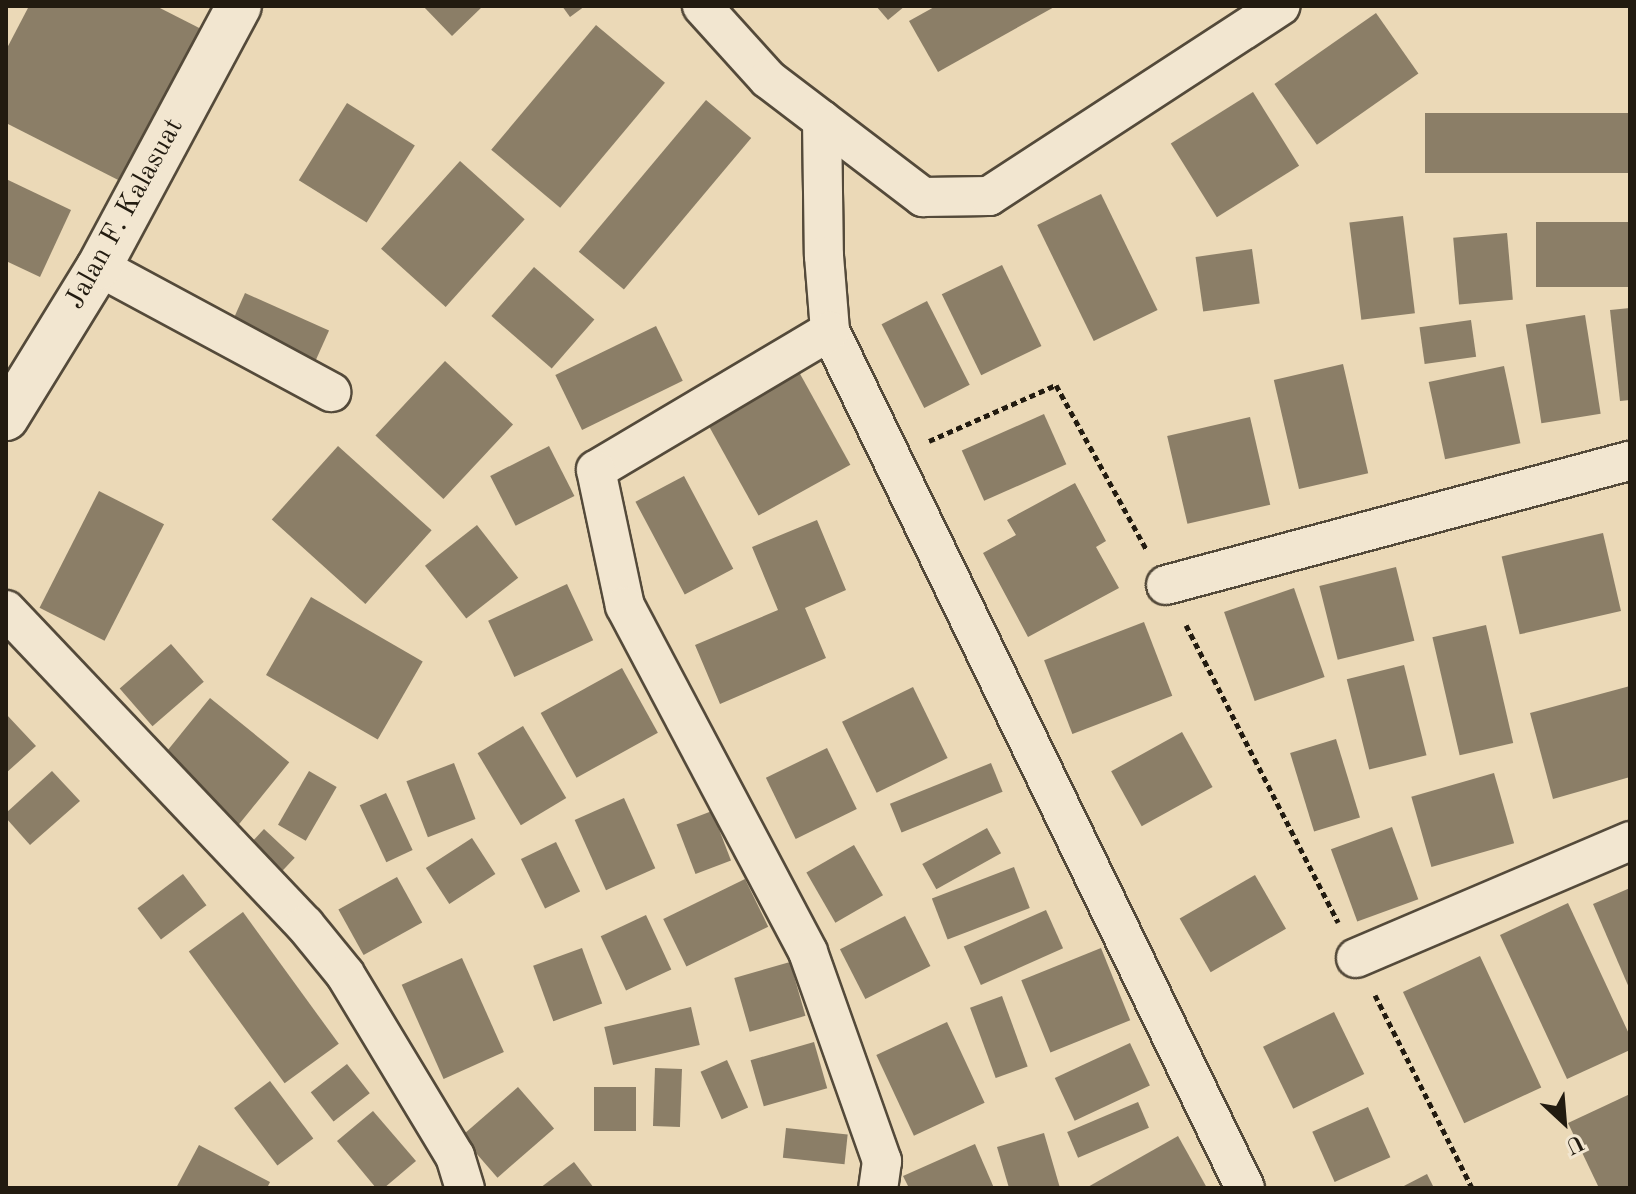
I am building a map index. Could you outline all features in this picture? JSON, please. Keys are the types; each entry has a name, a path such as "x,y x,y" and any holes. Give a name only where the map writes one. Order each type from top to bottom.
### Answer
{"street":[{"path":"702,6 768,79 923,197 989,196 1280,6"},
{"name":"Jalan F. Kalasuat","path":"6,418 99,267 230,9"},
{"path":"822,120 824,256 830,331 1245,1188"},
{"path":"99,267 331,392"},
{"path":"830,331 596,470 625,606 808,952 882,1161 878,1188"},
{"path":"1166,585 1630,461"},
{"path":"6,610 305,925 345,974 455,1156 465,1188"},
{"path":"1356,958 1630,841"}],"path":[{"path":"891,458 1056,385 1166,585 1472,1188"}],"building":[{"path":"29,6 156,6 213,35 134,188 6,123 6,50"},
{"path":"423,6 483,6 452,36"},
{"path":"562,6 585,6 570,17"},
{"path":"876,6 905,6 888,20"},
{"path":"936,6 1056,6 938,72 909,21"},
{"path":"1376,13 1418,74 1317,145 1274,84"},
{"path":"596,25 665,83 560,208 491,150"},
{"path":"1253,92 1299,166 1217,217 1171,143"},
{"path":"706,100 751,138 624,290 579,252"},
{"path":"347,103 415,145 367,223 299,180"},
{"path":"1425,113 1630,113 1630,173 1425,173"},
{"path":"460,161 525,219 446,307 381,249"},
{"path":"6,179 71,210 40,277 6,261"},
{"path":"1101,194 1158,310 1094,341 1037,225"},
{"path":"1403,216 1415,313 1361,320 1349,223"},
{"path":"1536,222 1630,222 1630,287 1536,287"},
{"path":"1507,233 1513,300 1459,304 1453,238"},
{"path":"1252,249 1260,303 1203,311 1196,257"},
{"path":"1002,265 1041,346 981,375 942,294"},
{"path":"534,267 594,319 552,369 491,316"},
{"path":"245,293 329,330 313,366 229,329"},
{"path":"927,301 970,385 924,408 882,324"},
{"path":"1630,308 1630,400 1620,401 1610,310"},
{"path":"1585,315 1601,414 1541,423 1526,324"},
{"path":"1471,320 1476,357 1425,364 1420,327"},
{"path":"656,326 683,381 582,430 555,375"},
{"path":"445,361 513,424 443,499 375,436"},
{"path":"1343,364 1368,473 1299,489 1274,380"},
{"path":"1504,366 1520,443 1445,459 1429,382"},
{"path":"799,372 850,465 759,516 707,423"},
{"path":"1044,414 1066,464 984,501 962,451"},
{"path":"1250,417 1270,505 1187,524 1167,436"},
{"path":"338,446 432,530 365,604 272,520"},
{"path":"549,446 574,496 516,526 490,476"},
{"path":"684,476 733,569 685,595 635,502"},
{"path":"1075,483 1106,541 1096,547 1119,588 1028,637 983,553 1016,535 1007,520"},
{"path":"99,491 164,524 105,641 40,608"},
{"path":"817,520 846,590 805,608 826,658 720,704 695,645 778,610 752,547"},
{"path":"477,525 518,578 466,618 425,566"},
{"path":"1603,533 1621,611 1520,634 1502,556"},
{"path":"1396,567 1414,641 1338,660 1319,586"},
{"path":"567,584 593,640 514,677 488,621"},
{"path":"1294,588 1325,677 1255,701 1224,612"},
{"path":"311,597 423,662 378,739 266,675"},
{"path":"1144,622 1172,696 1072,734 1044,660"},
{"path":"1486,625 1513,743 1460,755 1432,637"},
{"path":"171,644 204,682 152,726 120,689"},
{"path":"1404,665 1426,755 1369,770 1347,679"},
{"path":"622,668 658,733 577,778 541,713"},
{"path":"1630,686 1630,777 1553,799 1530,713"},
{"path":"913,687 948,758 877,793 842,722"},
{"path":"210,698 289,762 236,828 157,764"},
{"path":"6,714 36,746 6,773"},
{"path":"523,726 566,798 521,825 478,753"},
{"path":"1182,732 1213,787 1142,826 1111,771"},
{"path":"1336,739 1360,817 1314,831 1290,753"},
{"path":"827,748 857,809 796,839 766,778"},
{"path":"454,763 476,819 428,837 406,781"},
{"path":"991,763 1003,792 902,833 890,804"},
{"path":"52,771 80,801 30,845 6,818 6,813"},
{"path":"309,771 337,787 306,841 278,825"},
{"path":"1494,773 1514,843 1431,867 1411,797"},
{"path":"386,793 413,850 386,862 360,805"},
{"path":"624,798 655,868 606,890 575,820"},
{"path":"712,811 731,860 696,874 677,825"},
{"path":"1392,827 1418,899 1357,922 1331,849"},
{"path":"987,828 1001,853 936,889 922,864"},
{"path":"264,829 295,858 276,878 245,849"},
{"path":"472,838 495,874 449,904 426,868"},
{"path":"556,842 580,891 545,909 521,859"},
{"path":"854,845 883,895 835,923 806,872"},
{"path":"1014,867 1030,908 948,940 932,899"},
{"path":"183,874 206,905 161,939 137,908"},
{"path":"1255,875 1286,929 1211,972 1180,919"},
{"path":"397,877 422,922 364,955 338,909"},
{"path":"745,879 768,927 686,967 663,919"},
{"path":"1630,888 1630,990 1593,904"},
{"path":"1568,903 1630,1036 1630,1050 1567,1079 1500,935"},
{"path":"1046,910 1063,948 981,985 964,947"},
{"path":"243,912 339,1044 285,1083 189,951"},
{"path":"646,915 671,969 626,991 601,936"},
{"path":"905,916 930,966 865,999 840,949"},
{"path":"582,948 602,1003 553,1021 533,966"},
{"path":"1101,948 1130,1020 1050,1053 1021,980"},
{"path":"1480,956 1541,1087 1464,1123 1403,992"},
{"path":"462,958 504,1052 444,1079 402,985"},
{"path":"790,962 805,1016 750,1032 734,978"},
{"path":"1002,996 1028,1066 996,1078 970,1008"},
{"path":"691,1007 700,1045 613,1065 604,1027"},
{"path":"1334,1012 1364,1074 1293,1109 1263,1047"},
{"path":"947,1022 985,1103 914,1136 876,1055"},
{"path":"814,1042 827,1088 764,1106 751,1060"},
{"path":"1130,1043 1150,1086 1075,1121 1055,1078"},
{"path":"727,1060 748,1108 722,1119 701,1072"},
{"path":"347,1064 370,1093 334,1121 311,1092"},
{"path":"655,1068 682,1069 680,1127 653,1126"},
{"path":"270,1081 313,1139 277,1166 234,1108"},
{"path":"518,1087 554,1129 497,1178 461,1136"},
{"path":"594,1087 636,1087 636,1131 594,1131"},
{"path":"1630,1094 1630,1188 1599,1188 1568,1123"},
{"path":"1138,1102 1149,1128 1078,1158 1067,1132"},
{"path":"1368,1107 1390,1157 1335,1182 1312,1132"},
{"path":"373,1111 416,1161 384,1188 376,1188 337,1141"},
{"path":"786,1128 848,1134 845,1164 783,1158"},
{"path":"1044,1133 1060,1188 1009,1188 997,1147"},
{"path":"1178,1136 1207,1188 1086,1188"},
{"path":"975,1144 994,1188 909,1188 903,1176"},
{"path":"199,1145 270,1182 267,1188 176,1188"},
{"path":"574,1162 594,1188 540,1188"},
{"path":"1427,1174 1434,1188 1400,1188"}]}
